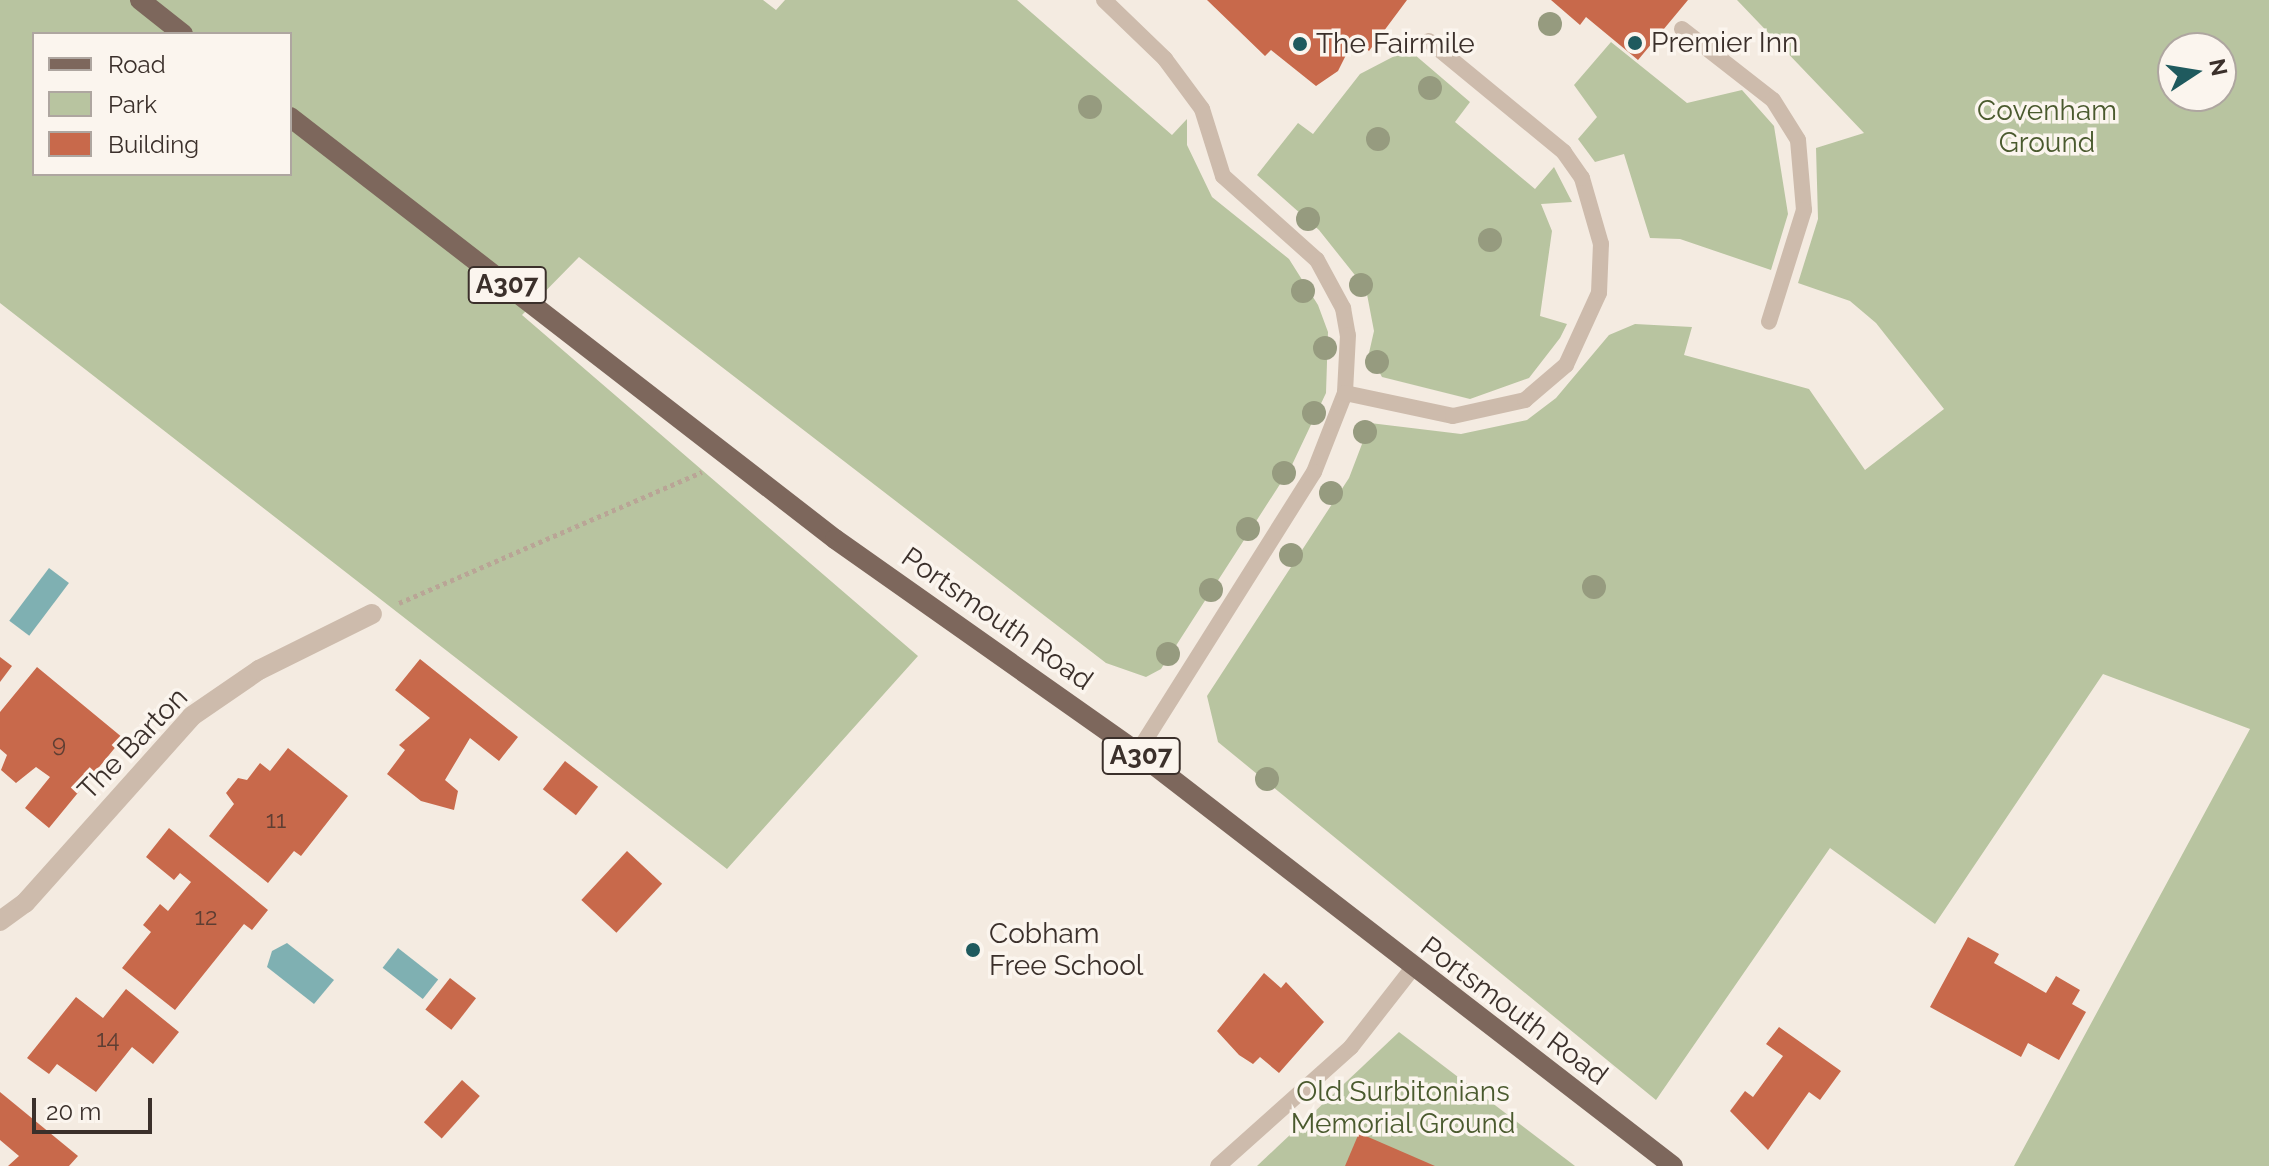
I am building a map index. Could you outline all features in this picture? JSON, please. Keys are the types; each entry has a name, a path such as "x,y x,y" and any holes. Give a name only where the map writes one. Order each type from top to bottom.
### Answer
{"main road":[{"path":"140,0 180,32"},
{"name":"Portsmouth Road","path":"292,119 732,459 1137,753 1412,969 1673,1166"}],"street":[{"name":"The Barton","path":"0,921 192,716 259,670 372,614"}],"lane":[{"path":"1104,0 1165,59 1202,109 1223,176 1292,236 1333,285 1348,335 1345,393 1314,472 1137,753"},
{"path":"1682,29 1773,100 1798,140 1804,210 1769,322"},
{"path":"1345,393 1453,416 1525,400 1566,365 1599,293 1601,244 1582,178 1564,152 1429,41"},
{"path":"1218,1166 1351,1047 1412,969"}],"path":[{"path":"372,614 732,459"}],"green space":[{"path":"0,0 763,0 776,10 785,0 1017,0 1172,135 1187,119 1187,145 1212,197 1289,259 1318,305 1328,332 1326,393 1291,467 1161,669 1146,677 1106,663 579,257 522,315 918,656 727,869 0,303"},
{"name":"Covenham Ground","path":"1737,0 2269,0 2269,1166 2014,1166 2250,729 2103,674 1935,924 1830,848 1656,1100 1218,742 1207,696 1349,478 1370,423 1461,434 1527,420 1556,398 1609,335 1635,324 1692,327 1684,355 1809,389 1865,470 1944,409 1876,323 1850,301 1798,283 1818,219 1816,148 1864,133"},
{"path":"1611,42 1687,103 1742,90 1774,126 1788,214 1771,270 1680,239 1650,238 1624,154 1595,162 1578,139 1597,117 1574,85"},
{"path":"1408,49 1470,102 1455,122 1535,189 1554,167 1572,202 1541,204 1552,231 1540,316 1567,324 1560,338 1529,378 1470,399 1382,377 1369,353 1374,331 1366,289 1319,230 1257,175 1298,123 1313,134 1360,74"},
{"name":"Old Surbitonians Memorial Ground","path":"1399,1032 1575,1166 1257,1166"}],"water":[{"path":"49,568 69,583 29,636 9,621"},
{"path":"287,943 334,980 314,1004 267,967 272,951"},
{"path":"398,948 438,979 423,999 383,968"}],"building":[{"name":"The Fairmile","path":"1207,0 1407,0 1369,51 1354,39 1338,71 1316,86 1271,50 1265,56"},
{"name":"Premier Inn","path":"1551,0 1688,0 1638,60 1586,17 1580,25"},
{"path":"0,657 12,666 0,682"},
{"path":"420,659 518,737 499,761 470,738 445,780 458,791 454,810 421,801 387,774 405,750 399,745 430,718 395,690"},
{"path":"37,667 123,738 49,828 25,808 50,777 36,767 16,783 1,770 7,755 0,749 0,712"},
{"path":"288,748 348,796 301,856 294,851 268,883 209,836 234,804 226,793 238,778 247,780 260,763 270,771"},
{"path":"565,761 598,787 576,815 543,789"},
{"path":"169,828 268,910 252,930 244,924 175,1010 122,968 151,932 143,925 160,904 168,911 191,882 180,873 174,880 146,857"},
{"path":"627,851 662,884 616,933 581,900"},
{"path":"1968,937 1999,954 1994,963 2046,993 2056,976 2080,990 2072,1004 2086,1012 2059,1060 2028,1043 2021,1057 1930,1007"},
{"path":"1264,973 1281,988 1286,982 1324,1022 1279,1073 1260,1057 1253,1064 1239,1055 1217,1031"},
{"path":"450,978 476,998 451,1030 425,1010"},
{"path":"126,989 179,1032 153,1064 132,1047 96,1092 57,1064 49,1074 27,1058 76,997 103,1018"},
{"path":"1779,1027 1841,1071 1820,1100 1809,1092 1768,1150 1730,1111 1745,1091 1753,1097 1783,1056 1766,1044"},
{"path":"462,1080 480,1096 442,1138 424,1122"},
{"path":"0,1092 78,1156 69,1166 8,1166 19,1156 0,1140"},
{"path":"1359,1133 1435,1166 1345,1166"}],"place":[{"name":"Premier Inn","path":"1635,43"},
{"name":"The Fairmile","path":"1300,44"},
{"name":"Cobham Free School","path":"973,950"}]}
